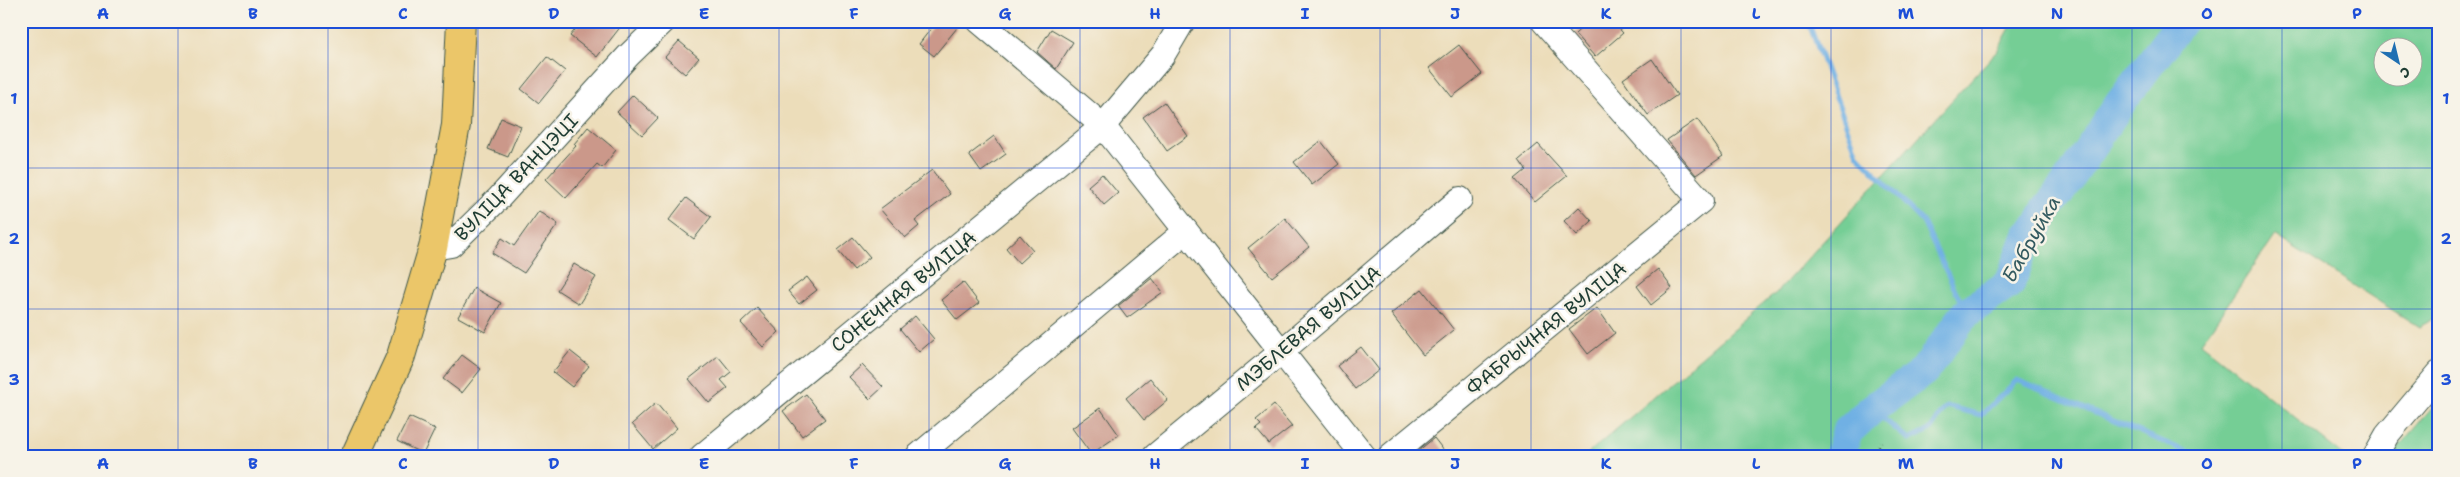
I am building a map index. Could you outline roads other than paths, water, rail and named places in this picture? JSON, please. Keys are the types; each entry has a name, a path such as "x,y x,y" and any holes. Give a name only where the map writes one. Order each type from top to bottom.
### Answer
{"main road":[{"path":"434,248 456,125 461,21"},
{"name":"ВУЛІЦА ВАНЦЭЦІ","path":"355,456 401,356 434,248"}],"street":[{"name":"ВУЛІЦА ВАНЦЭЦІ","path":"434,248 451,245 499,198 628,56 664,21"},
{"path":"979,21 1103,126 1364,456"},
{"path":"1103,126 1163,55 1183,21"},
{"name":"ФАБРЫЧНАЯ ВУЛІЦА","path":"1390,456 1701,201 1543,21"},
{"name":"СОНЕЧНАЯ ВУЛІЦА","path":"702,456 1103,126"},
{"name":"МЭБЛЕВАЯ ВУЛІЦА","path":"1155,456 1281,352 1460,199"},
{"path":"918,456 1186,231"},
{"path":"2375,456 2387,435 2439,373"}],"waterway":[{"path":"1808,21 1857,154 1923,222 1966,313"},
{"name":"Бабруйка","path":"1840,456 1847,432 1872,409 1924,371 1966,313 2010,283 2028,236 2038,226 2047,208 2066,184 2121,102 2182,21"},
{"path":"1872,409 1909,440 1931,429 1946,406 1981,415 2017,380 2197,456"}]}
